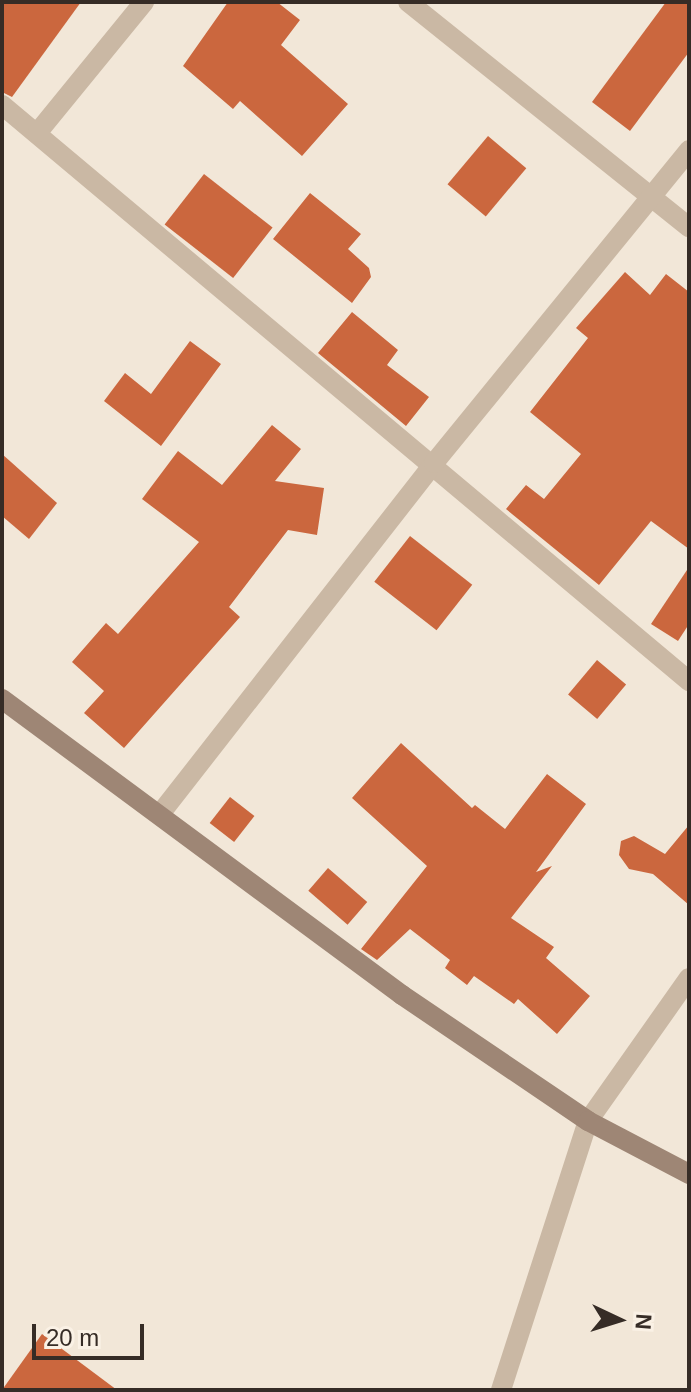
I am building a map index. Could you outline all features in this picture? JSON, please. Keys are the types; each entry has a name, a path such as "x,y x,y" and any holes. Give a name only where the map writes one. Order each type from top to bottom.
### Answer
{"main road":[{"path":"2,699 402,995 588,1121 689,1174"}],"street":[{"path":"38,132 144,2"},
{"path":"408,2 689,227"},
{"path":"2,105 434,463 689,681"},
{"path":"160,814 434,463 689,150"},
{"path":"501,1390 588,1121 689,978"}],"building":[{"path":"2,2 81,2 12,97 2,92"},
{"path":"228,2 277,2 300,20 281,45 348,104 302,156 240,101 233,109 183,66"},
{"path":"666,2 689,2 689,52 630,131 592,102"},
{"path":"488,136 526,168 486,216 448,184"},
{"path":"204,174 273,228 233,278 165,224"},
{"path":"310,193 361,234 348,249 369,268 371,277 352,303 273,239"},
{"path":"625,272 650,295 666,274 689,292 689,549 651,521 599,585 506,509 526,485 544,499 581,454 530,412 588,338 576,328"},
{"path":"352,312 398,350 387,365 429,397 406,426 318,353"},
{"path":"190,341 221,364 161,446 104,401 125,373 151,394"},
{"path":"272,425 301,449 275,481 324,488 317,535 288,530 229,607 240,617 124,748 84,713 104,691 72,662 106,623 118,634 199,542 142,499 178,451 222,485"},
{"path":"2,454 57,503 29,539 2,516"},
{"path":"410,536 472,585 437,630 374,582"},
{"path":"689,567 689,624 678,641 651,624"},
{"path":"597,660 626,684 597,719 568,694"},
{"path":"401,743 472,808 475,805 505,829 547,774 586,804 536,872 552,866 511,918 554,947 546,958 590,996 557,1034 518,999 514,1004 474,976 467,985 445,968 450,960 410,929 377,960 361,949 427,866 352,798"},
{"path":"230,797 254,816 234,842 210,823"},
{"path":"689,825 689,905 653,874 629,869 619,855 621,841 634,836 665,854"},
{"path":"328,868 367,902 348,925 308,891"},
{"path":"42,1334 117,1390 2,1390"}]}
